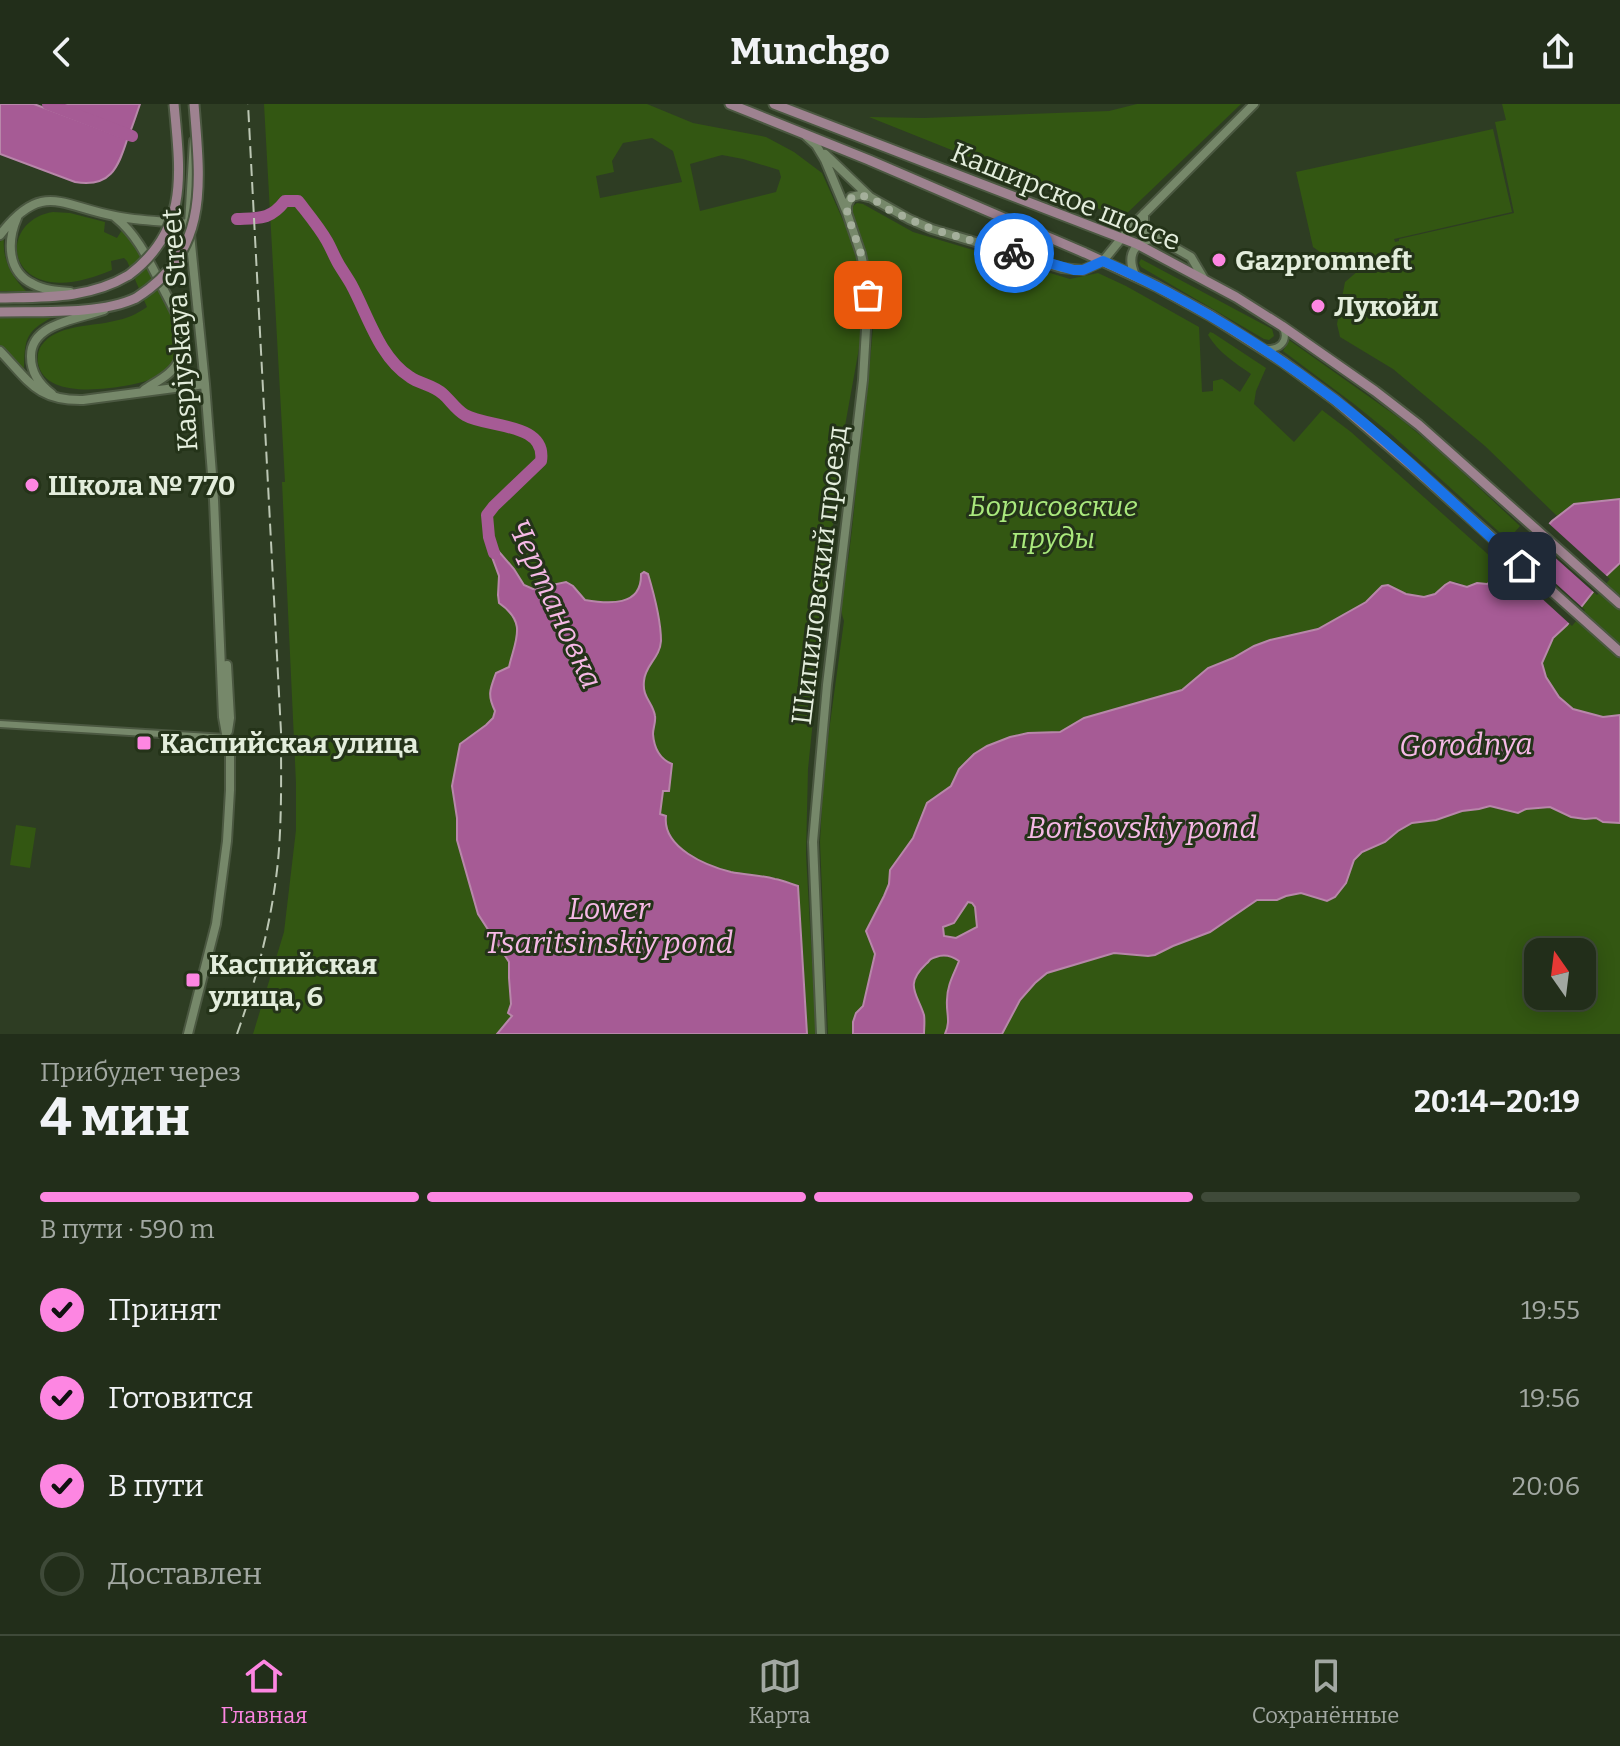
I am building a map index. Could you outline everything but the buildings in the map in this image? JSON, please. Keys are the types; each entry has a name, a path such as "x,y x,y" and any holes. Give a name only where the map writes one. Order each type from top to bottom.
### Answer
{"main road":[{"path":"0,298 86,293 129,275 157,249 170,225 178,189 174,104"},
{"path":"56,397 43,386 32,366 31,351 42,332 136,298 161,279 186,244 194,221 198,174 195,104"},
{"name":"Kaspiyskaya Street","path":"188,1034 216,924 230,790 230,756 223,717 214,505 189,224 195,104"},
{"name":"Каширское шоссе","path":"730,104 869,160 1135,275 1211,316 1335,400 1620,652"},
{"name":"Каширское шоссе","path":"774,104 1137,244 1204,279 1282,326 1386,399 1620,604"},
{"path":"816,145 870,197 891,211 932,229 1062,268 1083,270 1103,261 1144,213 1252,105"},
{"name":"Шипиловский проезд","path":"805,135 816,145 847,213 866,277 867,324 813,842 821,1034"},
{"path":"847,213 851,197 870,197"},
{"path":"0,235 19,214 37,203 53,200 115,217 189,224"},
{"path":"1144,213 1147,232 1191,257 1204,279"},
{"path":"19,214 12,231 10,252 13,264 22,277 50,290 86,293"},
{"path":"115,217 127,227 143,249 183,334 183,350 177,365 166,376 141,391"},
{"path":"1135,275 1130,262 1137,244 1156,238"},
{"path":"0,312 117,305"},
{"path":"0,351 42,393 70,400 205,384"}],"street":[{"path":"1261,349 1272,350 1281,346 1286,337 1282,326"},
{"path":"0,724 226,738"}],"green space":[{"path":"264,104 647,104 693,123 766,137 794,152 822,173 854,245 860,277 863,326 841,448 808,769 806,854 816,1034 253,1034 284,932 296,830 282,482 285,482","holes":["652,138 673,151 682,182 600,198 596,176 614,172 612,161 623,143","722,155 779,170 781,177 776,192 700,211 690,164"]},
{"path":"1137,104 1241,104 1122,218 869,117 1109,111"},
{"path":"1502,104 1620,104 1620,499 1574,504 1557,516 1485,446 1393,369 1340,337 1337,324 1345,282 1365,265 1383,262 1386,258 1334,262 1313,247 1296,172 1493,129 1512,212 1394,239 1395,242 1514,213 1495,122 1506,120"},
{"name":"Борисовские пруды","path":"857,203 913,232 1070,279 1098,273 1126,286 1199,327 1202,392 1213,391 1213,381 1222,379 1240,392 1251,374 1217,347 1208,335 1213,333 1266,368 1254,404 1294,442 1322,410 1351,432 1491,557 1492,568 1499,577 1487,584 1467,587 1451,582 1422,597 1390,586 1318,629 1270,640 1218,663 1182,690 1084,718 1060,732 1028,733 987,746 951,786 932,798 919,820 913,838 890,873 889,884 866,931 875,954 863,1006 853,1022 853,1034 828,1034 820,842 824,768 844,621 841,596 852,530 873,327 870,273 852,212"},
{"path":"53,212 105,222 104,232 117,238 122,230 142,252 178,331 180,345 177,357 171,367 160,375 124,386 74,389 51,382 42,374 39,350 48,339 65,330 123,319 147,307 124,258 111,261 112,270 66,283 35,277 24,269 18,258 20,235 38,217"},
{"path":"4,236 4,253 9,267 26,291 0,291 0,242"},
{"path":"1141,259 1272,329 1274,336 1264,339 1141,267"},
{"path":"53,317 31,333 25,352 24,371 0,346 0,318"},
{"path":"1289,340 1402,420 1444,455 1520,526 1508,540 1391,434 1283,351"},
{"path":"1620,563 1620,715 1603,717 1573,709 1559,697 1542,666 1553,638"},
{"path":"1490,806 1518,813 1526,809 1550,807 1585,819 1620,823 1620,1034 1002,1034 1020,1000 1047,973 1114,953 1155,955 1210,932 1257,900 1277,900 1301,893 1327,900 1335,897 1354,860 1362,852 1385,842 1412,823 1436,820"},
{"path":"16,825 36,828 30,868 10,865"},
{"path":"968,902 975,907 977,927 956,938 944,936 943,927 954,922"},
{"path":"938,955 959,961 948,989 948,1025 945,1034 924,1034 924,1017 914,984 921,969"}],"water":[{"path":"0,104 34,104 125,138 127,130 60,104 140,104 116,167 104,179 87,183 75,182 0,154"},
{"name":"Borisovskiy pond","path":"1620,499 1620,563 1553,638 1542,663 1546,677 1559,697 1573,709 1603,717 1620,715 1620,823 1571,817 1550,807 1526,809 1518,813 1490,806 1412,823 1385,842 1362,852 1354,860 1346,883 1335,897 1327,901 1301,893 1277,900 1257,900 1210,932 1155,955 1114,953 1047,973 1020,1000 1002,1034 945,1034 948,989 959,961 939,956 930,959 915,978 914,989 924,1015 924,1034 853,1034 853,1022 863,1006 875,954 866,931 889,884 890,870 913,838 927,803 951,786 959,769 974,754 1010,737 1060,732 1084,718 1182,690 1208,668 1254,646 1318,629 1366,602 1382,586 1388,585 1406,594 1424,597 1435,594 1450,582 1467,587 1477,583 1487,584 1507,571 1552,521 1574,504","holes":["968,902 972,903 977,927 956,938 944,936 943,927 954,923"]},
{"name":"Lower Tsaritsinskiy pond","path":"489,537 524,585 533,589 566,582 585,600 622,601 636,593 641,574 648,574 661,641 645,675 644,687 655,716 653,734 656,748 672,764 669,791 663,791 660,814 666,816 671,837 678,846 699,860 731,872 798,886 807,1034 497,1034 512,1016 508,1013 511,1004 509,962 478,914 457,840 452,786 460,744 493,718 492,683 496,673 509,667 516,640 514,618 499,603 499,576"}],"pier":[{"path":"1546,521 1610,579 1597,595 1532,537"},
{"path":"1520,551 1585,610 1572,626 1506,566"}],"waterway":[{"name":"Чертановка","path":"48,104 132,136"},
{"name":"Чертановка","path":"237,219 264,217 285,201 298,201 324,236 375,335 399,369 439,391 465,415 514,428 535,439 540,448 541,461 487,515 494,553"}],"railway":[{"path":"237,1034 268,927 278,861 281,796 281,732 248,104"}],"way so far":[{"path":"868,295 861,254 847,213 847,205 854,195 870,197 891,211 932,229 1014,253"}],"place":[{"name":"Gazpromneft","path":"1219,260"},
{"name":"Лукойл","path":"1318,306"},
{"name":"Школа № 770","path":"32,485"},
{"name":"Каспийская улица","path":"144,743"},
{"name":"Каспийская улица, 6","path":"193,980"}],"route":[{"path":"1014,253 1074,270 1083,270 1103,261 1211,316 1335,400 1522,566"}],"water label":[{"name":"Gorodnya","path":"1466,745"}]}
